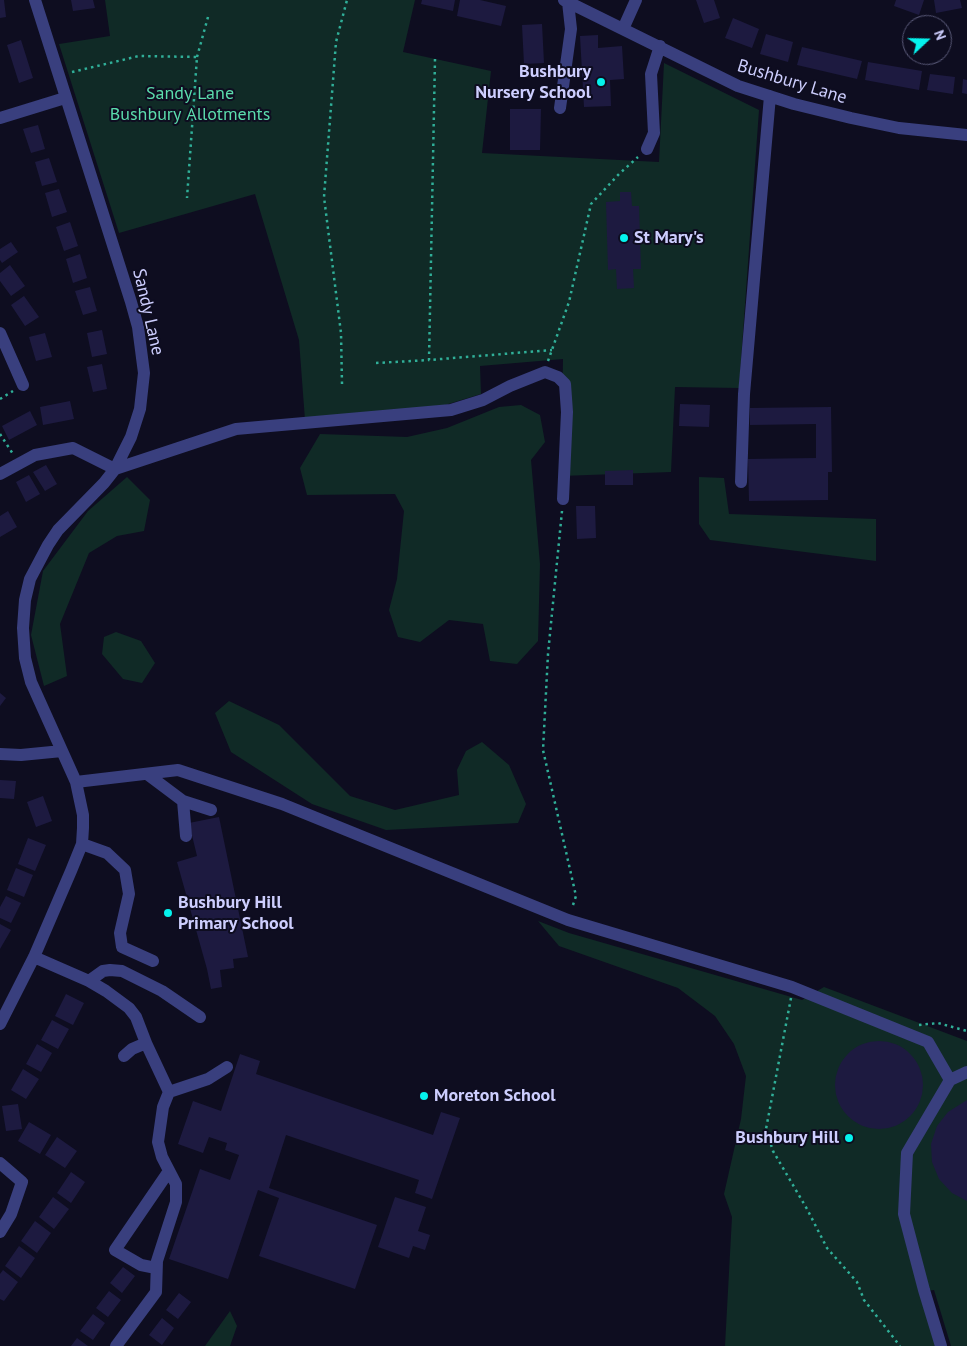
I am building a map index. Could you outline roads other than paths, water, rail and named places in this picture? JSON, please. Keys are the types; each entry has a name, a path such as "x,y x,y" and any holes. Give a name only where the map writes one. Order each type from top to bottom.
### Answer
{"street":[{"name":"Sandy Lane","path":"0,1024 34,957 82,844 83,815 76,782 34,690 25,658 22,628 25,600 30,579 58,530 104,483 115,469 131,437 140,409 144,373 142,353 131,302 35,0"},
{"path":"623,29 636,0"},
{"path":"560,108 571,29 566,1"},
{"name":"Bushbury Lane","path":"566,1 738,86 813,108 899,128 967,135"},
{"path":"648,149 654,133 652,74 660,46"},
{"path":"742,482 744,394 770,96"},
{"path":"0,118 66,98"},
{"path":"0,333 24,385"},
{"path":"0,474 35,455 73,448 115,469 236,428 451,410 483,400 510,386 545,372 558,377 565,384 567,412 563,500"},
{"path":"0,754 22,755 62,751"},
{"path":"76,782 178,770 282,804 568,920 792,987 892,1027 928,1042 950,1080"},
{"path":"147,774 184,801 211,810"},
{"path":"184,801 186,836"},
{"path":"82,844 107,853 125,870 129,894 120,934 122,947 153,961"},
{"path":"34,957 89,981 129,1008 136,1017 169,1092 163,1107 158,1142 162,1157 176,1184 176,1202 157,1261 156,1292 116,1346"},
{"path":"89,981 103,972 110,970 122,971 162,990 200,1017"},
{"path":"124,1056 132,1048 146,1043"},
{"path":"169,1092 208,1079 227,1067"},
{"path":"940,1346 904,1214 907,1153 950,1080 967,1072"},
{"path":"0,1163 22,1182 11,1214 0,1232"},
{"path":"156,1268 141,1265 114,1250 170,1171"}],"place":[{"name":"Bushbury Nursery School","path":"601,82"},
{"name":"St Mary's","path":"624,238"},
{"name":"Bushbury Hill Primary School","path":"168,913"},
{"name":"Moreton School","path":"424,1096"},
{"name":"Bushbury Hill","path":"849,1138"}],"park label":[{"name":"Sandy Lane Bushbury Allotments","path":"190,104"}]}
